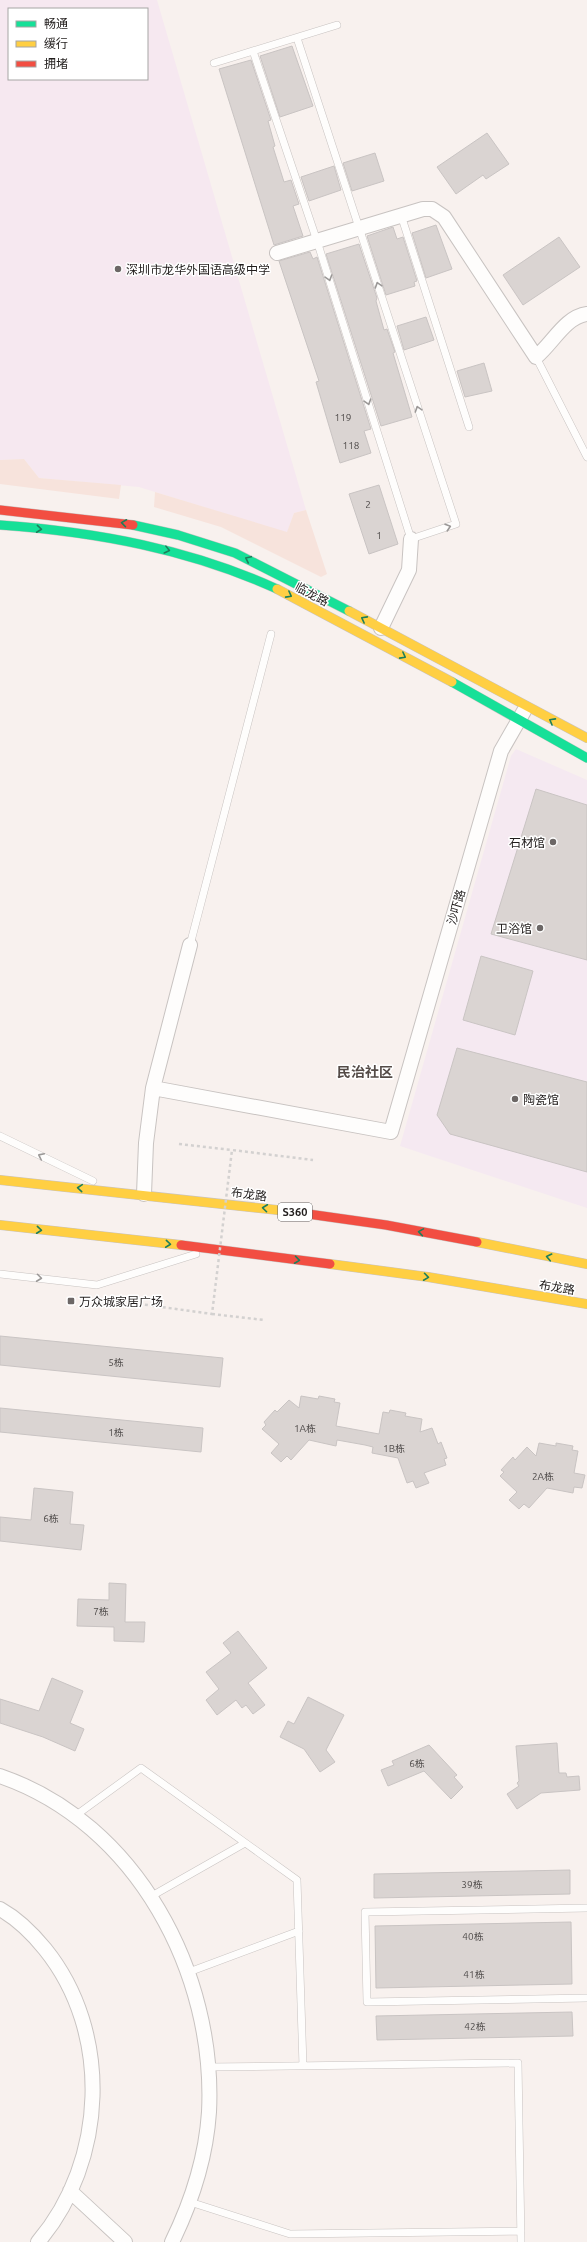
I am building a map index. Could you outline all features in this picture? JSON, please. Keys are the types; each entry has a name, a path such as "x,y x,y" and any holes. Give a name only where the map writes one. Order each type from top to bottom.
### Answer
{"main road":[{"name":"临龙路","path":"0,510 129,524 178,535 235,553 279,574 381,628 523,712 587,758"},
{"name":"临龙路","path":"0,525 85,533 138,543 187,555 243,573 278,589 523,712 587,738"},
{"name":"布龙路","path":"0,1180 144,1194 320,1215 433,1234 587,1264"},
{"name":"布龙路","path":"0,1225 214,1249 428,1277 587,1304"}],"street":[{"path":"277,253 401,215 423,209 432,209 444,217 536,357 547,348 572,319 587,314"},
{"path":"381,628 409,570 411,539"},
{"name":"沙吓路","path":"153,1088 391,1132 501,751 523,712"},
{"path":"144,1194 147,1135 153,1088 190,945"},
{"path":"0,1776 31,1790 75,1816 118,1856 150,1897 171,1934 189,1972 203,2024 208,2068 209,2106 206,2136 197,2180 190,2202 172,2242"},
{"path":"0,1909 23,1925 51,1956 72,1992 86,2032 93,2073 91,2115 82,2158 70,2191 55,2219 38,2242"},
{"path":"70,2191 125,2242"}],"lane":[{"path":"214,63 337,25"},
{"path":"253,51 317,241 411,539 456,524 296,38"},
{"path":"401,215 469,427"},
{"path":"536,357 587,457"},
{"path":"190,945 271,634"},
{"path":"0,1136 113,1191"},
{"path":"0,1274 97,1285 214,1249"},
{"path":"75,1816 142,1768 297,1880 303,2066"},
{"path":"150,1897 245,1843"},
{"path":"587,1908 366,1912 367,2002 587,1998"},
{"path":"189,1972 299,1931"},
{"path":"208,2068 518,2063 521,2242"},
{"path":"190,2202 290,2234 521,2231"}],"path":[{"path":"179,1144 313,1160"},
{"path":"212,1314 232,1150"},
{"path":"133,1304 264,1320"}],"shaded area":[{"name":"深圳市龙华外国语高级中学","path":"0,0 157,0 306,510 294,513 287,533 139,487 39,478 24,459 0,460"},
{"path":"24,459 39,478 121,485 119,499 0,484 0,460"},
{"path":"155,492 287,532 294,513 306,510 327,574 321,577 221,527 154,507"},
{"path":"516,749 587,780 587,1208 400,1146 511,756"}],"building":[{"path":"292,46 313,106 280,117 260,56"},
{"path":"251,60 271,120 268,121 275,146 273,147 284,182 291,180 299,204 293,206 303,236 274,245 219,69"},
{"path":"487,133 509,164 486,179 483,175 456,194 437,167"},
{"path":"375,153 384,181 352,191 343,163"},
{"path":"334,166 341,190 309,201 301,177"},
{"path":"436,225 452,269 426,278 412,233"},
{"path":"393,227 397,239 403,237 417,281 414,282 415,286 386,295 367,236"},
{"path":"559,237 580,267 523,305 503,275"},
{"path":"359,244 377,298 376,301 384,330 387,329 395,352 393,353 412,417 381,426 326,254"},
{"path":"310,252 313,259 317,257 371,429 364,431 371,453 340,463 316,382 319,381 279,261"},
{"path":"426,317 434,340 404,350 397,326"},
{"path":"484,363 492,391 465,397 457,371"},
{"path":"379,485 398,544 369,554 349,494"},
{"path":"536,789 587,805 587,960 491,934"},
{"path":"481,956 533,971 515,1035 463,1020"},
{"name":"陶瓷馆","path":"457,1048 587,1082 587,1172 450,1134 437,1115"},
{"path":"0,1336 223,1358 220,1387 0,1365"},
{"path":"301,1396 318,1399 319,1396 335,1399 334,1402 340,1403 336,1426 379,1434 383,1412 389,1413 390,1410 406,1413 405,1416 422,1419 420,1432 432,1428 438,1444 441,1442 447,1458 444,1459 446,1465 424,1473 429,1483 416,1488 413,1481 407,1483 398,1458 372,1453 373,1447 365,1445 337,1440 336,1446 309,1440 291,1460 287,1456 281,1462 271,1453 279,1444 262,1429 266,1425 264,1422 275,1410 277,1412 289,1400 299,1408"},
{"path":"0,1408 203,1428 201,1452 0,1432"},
{"path":"539,1443 556,1446 556,1443 573,1446 572,1450 578,1451 574,1473 585,1475 582,1488 574,1487 573,1493 547,1488 529,1508 524,1504 519,1509 509,1500 517,1492 500,1476 504,1472 501,1470 513,1457 515,1460 527,1447 536,1456"},
{"path":"34,1488 73,1492 70,1524 84,1525 81,1550 0,1541 0,1517 31,1520"},
{"path":"109,1583 126,1584 125,1622 145,1622 144,1642 114,1641 114,1627 77,1626 78,1599 109,1600"},
{"path":"238,1631 267,1668 248,1683 265,1705 253,1714 246,1705 242,1708 236,1700 217,1715 206,1700 219,1689 206,1672 231,1653 223,1643"},
{"path":"52,1678 83,1691 70,1723 84,1729 75,1751 43,1737 0,1723 0,1699 39,1711"},
{"path":"308,1697 344,1715 326,1750 335,1762 320,1772 304,1749 280,1737 288,1721 294,1724"},
{"path":"557,1743 559,1773 566,1773 567,1777 579,1776 580,1790 541,1793 517,1809 507,1794 519,1786 517,1783 519,1781 516,1746"},
{"path":"429,1745 457,1775 454,1777 463,1787 451,1799 424,1771 388,1786 381,1770 394,1765 392,1761"},
{"path":"570,1870 570,1894 374,1898 374,1874"},
{"path":"571,1922 572,1984 376,1988 375,1926"},
{"path":"572,2012 573,2036 377,2040 376,2016"}],"traffic: fast":[{"path":"0,525 72,532 142,545 210,563 277,589"},
{"path":"133,525 178,535 235,553 349,611"},
{"path":"452,682 587,758"}],"traffic: slow":[{"path":"277,589 452,682"},
{"path":"349,611 587,738"},
{"path":"0,1180 287,1211"},
{"path":"0,1225 181,1245"},
{"path":"477,1242 587,1264"},
{"path":"330,1264 428,1277 587,1304"}],"traffic: jam":[{"path":"0,510 133,525"},
{"path":"287,1211 386,1225 477,1242"},
{"path":"181,1245 330,1264"}],"place":[{"name":"深圳市龙华外国语高级中学","path":"118,269"},
{"name":"石材馆","path":"553,842"},
{"name":"卫浴馆","path":"540,928"},
{"name":"陶瓷馆","path":"515,1099"},
{"name":"万众城家居广场","path":"71,1301"}],"district":[{"name":"民治社区","path":"365,1072"}]}
